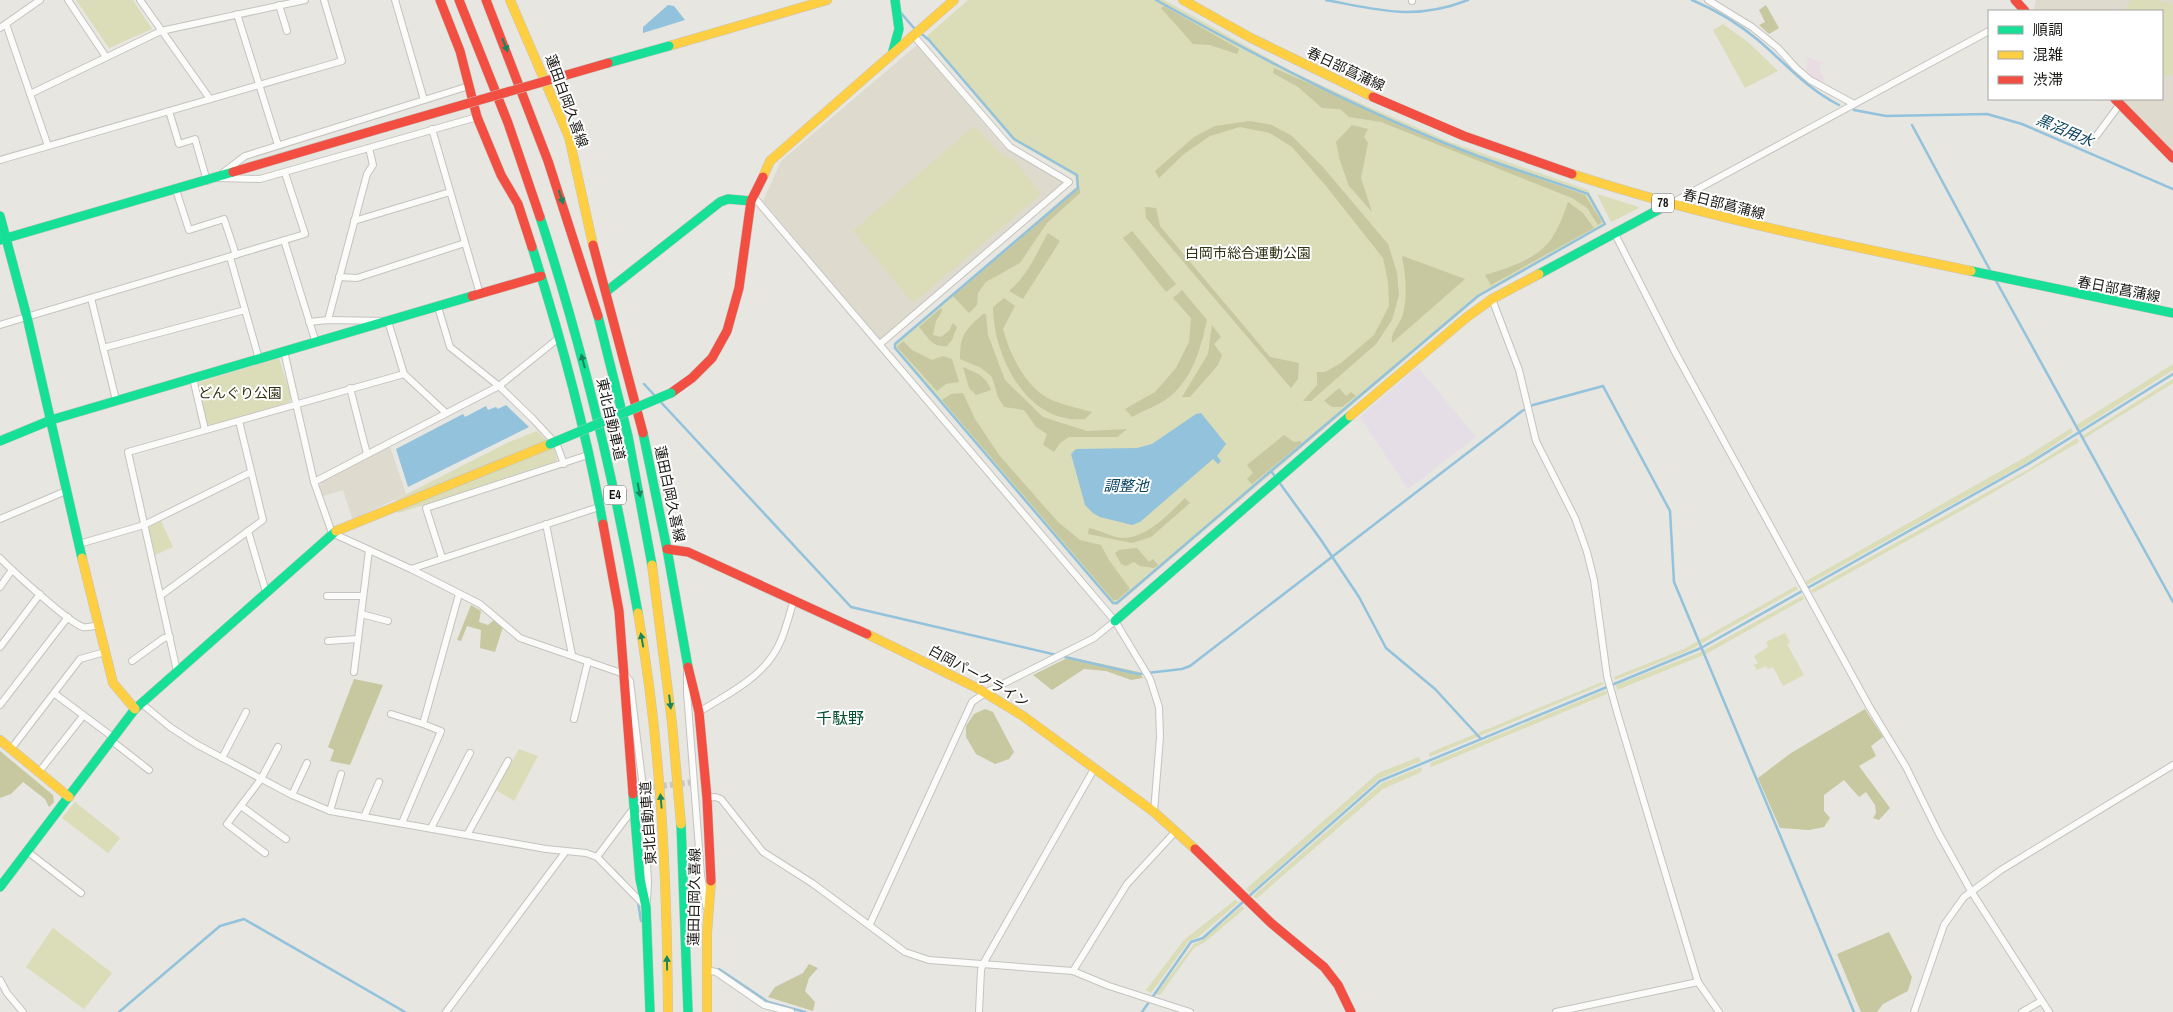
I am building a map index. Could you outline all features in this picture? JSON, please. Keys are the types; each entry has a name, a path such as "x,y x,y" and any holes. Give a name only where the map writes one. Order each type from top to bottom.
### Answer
{"main road":[{"path":"440,0 460,51 477,117 501,175 518,204 541,276 560,337 599,507 619,611 633,808 640,880 646,907 650,1012"},
{"name":"東北自動車道","path":"459,0 491,75 546,231 588,378 626,548 646,660 655,736 667,917 668,1012"},
{"name":"東北自動車道","path":"486,0 529,105 565,209 590,290 630,444 657,599 674,732 685,879 688,1012"},
{"name":"蓮田白岡久喜線","path":"510,0 568,137 585,214 639,416 667,549 688,668 699,712 707,798 711,876 706,970 707,1012"},
{"path":"4,239 827,0"},
{"path":"891,54 895,47 899,29 895,0"},
{"path":"0,887 138,706 332,533 671,393 692,378 712,358 727,331 739,288 752,199 770,161 775,154 954,0"},
{"name":"春日部菖蒲線","path":"1183,0 1256,41 1425,120 1581,178 1712,217 2173,313"},
{"path":"2015,0 2023,10"},
{"path":"2118,101 2173,158"},
{"path":"607,291 720,202 728,199 752,199"},
{"path":"1116,621 1368,400 1492,299 1668,204"},
{"path":"0,216 4,239 27,317 105,652 114,683 138,706"},
{"path":"0,441 51,420 116,400 541,276"},
{"name":"白岡パークライン","path":"667,549 688,552 914,656 985,693 1023,716 1154,812 1176,831 1253,906 1324,967 1338,985 1351,1012"},
{"path":"0,740 69,796"}],"street":[{"path":"40,0 3,26 48,146"},
{"path":"68,0 106,57"},
{"path":"140,0 210,99"},
{"path":"30,94 161,30 282,3 305,0"},
{"path":"0,160 342,61 324,0"},
{"path":"395,0 424,100"},
{"path":"1708,0 1741,18 1759,32 1810,80 1854,104"},
{"path":"282,3 287,31"},
{"path":"237,14 278,144"},
{"path":"1668,204 1988,32"},
{"path":"880,344 1069,182 1010,147 914,35"},
{"path":"217,178 244,156 469,86"},
{"path":"2098,135 2118,101"},
{"path":"168,111 179,144 195,139 207,181"},
{"path":"217,178 260,179 477,117"},
{"path":"432,129 480,294"},
{"path":"328,320 366,174 373,166 369,148"},
{"path":"0,325 305,234 285,173"},
{"path":"176,190 189,230 224,219 245,310 259,359"},
{"path":"354,221 450,192"},
{"path":"752,199 880,344 1116,621 1150,679 1159,707 1160,737 1154,812"},
{"path":"1614,232 1675,352 1869,706 1906,767 1938,832 1971,891 2049,1012"},
{"path":"284,240 316,343"},
{"path":"339,277 357,278 465,243"},
{"path":"91,298 116,400"},
{"path":"1492,299 1519,370 1536,441 1575,518 1587,552 1594,580 1607,676 1698,982 1719,1012"},
{"path":"438,307 450,347 500,386 557,445 564,464"},
{"path":"103,348 245,310"},
{"path":"310,322 328,320 388,321 404,374 446,413"},
{"path":"314,482 500,386 560,337"},
{"path":"284,352 314,482 332,533 411,569 480,604 520,638 624,674 630,681 642,788 648,882 646,907"},
{"path":"177,671 128,452 404,374"},
{"path":"193,378 205,430"},
{"path":"350,388 367,454"},
{"path":"160,596 263,520 239,421"},
{"path":"442,558 426,508 588,455"},
{"path":"79,544 144,525 251,472"},
{"path":"0,519 66,491"},
{"path":"411,569 599,507"},
{"path":"546,524 572,655"},
{"path":"248,531 266,592"},
{"path":"354,672 369,550"},
{"path":"0,558 68,617 83,627 98,625"},
{"path":"0,587 12,570"},
{"path":"0,647 40,594"},
{"path":"424,724 459,594"},
{"path":"327,596 363,596"},
{"path":"699,712 762,668 773,654 782,636 794,600"},
{"path":"361,614 388,621"},
{"path":"0,705 68,617"},
{"path":"870,924 972,702 985,693 1094,638 1116,621"},
{"path":"132,661 164,638 170,637"},
{"path":"328,641 357,638"},
{"path":"11,749 80,659 105,652"},
{"path":"574,719 588,661"},
{"path":"688,668 687,692 701,875 708,914"},
{"path":"55,694 149,770"},
{"path":"138,706 222,758 292,795 330,811 566,851 586,852 597,857 646,907"},
{"path":"222,758 246,712"},
{"path":"391,714 441,731 402,823"},
{"path":"39,772 83,716"},
{"path":"265,852 227,824 261,779 278,747"},
{"path":"431,828 470,752"},
{"path":"467,834 508,761"},
{"path":"292,795 307,763"},
{"path":"1914,1012 1944,925 1964,897 2173,765"},
{"path":"979,1012 983,964 1094,769"},
{"path":"330,811 341,774"},
{"path":"364,817 379,782"},
{"path":"707,798 715,797 721,799 763,852 812,883 870,924 905,952 929,960 1072,971 1190,1012"},
{"path":"241,806 286,839"},
{"path":"597,857 633,808"},
{"path":"1072,971 1127,884 1176,831"},
{"path":"446,1012 566,851"},
{"path":"28,852 81,893"},
{"path":"706,970 716,972 764,1005 791,1012"},
{"path":"0,980 7,993 23,1012"},
{"path":"1556,1012 1698,982"},
{"path":"2022,1012 2041,1001"}],"shaded area":[{"path":"2036,0 2173,0 2173,151 2122,100 2163,100 2163,10 2034,9"},
{"path":"917,45 1005,148 1062,181 1062,185 885,338 879,338 763,201 781,161"},
{"path":"1808,57 1822,63 1819,69 1825,80 1823,83 1813,78 1806,70"},
{"path":"1418,367 1476,437 1408,489 1360,417"},
{"path":"390,447 406,494 353,520 343,490 323,496 320,487 321,482"}],"green space":[{"path":"76,0 133,0 152,29 109,48"},
{"name":"白岡市総合運動公園","path":"968,0 1164,0 1293,72 1367,106 1450,142 1588,190 1606,224 1485,292 1117,605 1113,605 894,348 895,344 1077,186 1075,176 1013,140 927,39 927,36"},
{"path":"2132,0 2156,0 2173,4 2173,75 2163,75 2163,10 2124,10"},
{"path":"1766,5 1779,28 1769,34 1759,25 1765,22 1759,10"},
{"path":"1164,6 1239,49 1237,54 1210,45 1193,44 1161,8"},
{"path":"1723,24 1749,43 1778,71 1745,88 1713,30"},
{"path":"1274,68 1471,154 1585,195 1602,222 1598,225 1587,208 1572,198 1381,122 1349,117 1340,109 1322,108 1298,87 1273,73"},
{"path":"1250,121 1272,125 1292,136 1322,166 1388,244 1397,273 1399,295 1392,320 1376,344 1311,401 1303,401 1317,385 1317,372 1325,372 1341,363 1374,335 1389,306 1388,282 1383,258 1326,186 1292,147 1270,133 1240,127 1210,136 1184,154 1159,178 1155,171 1194,137 1215,126"},
{"path":"1352,125 1368,129 1364,137 1368,143 1361,178 1372,212 1349,186 1340,161 1336,142"},
{"path":"974,126 1000,153 1014,160 1041,194 913,303 853,231"},
{"path":"1080,188 1080,193 1047,223 1020,263 986,282 978,293 977,305 969,313 953,296"},
{"path":"1597,194 1639,207 1639,208 1611,222"},
{"path":"1568,202 1583,213 1594,228 1491,285 1485,275 1522,262 1539,252 1546,245 1557,229"},
{"path":"1145,207 1156,208 1160,226 1270,357 1299,363 1298,379 1291,388 1146,218"},
{"path":"1132,231 1176,284 1166,292 1123,238"},
{"path":"1048,233 1060,241 1023,299 1009,291 1027,271"},
{"path":"1403,256 1465,279 1392,343 1392,336 1402,317 1405,303 1406,287"},
{"path":"1182,290 1207,320 1196,360 1186,378 1169,398 1132,417 1125,409 1155,392 1176,368 1189,342 1191,318 1173,298"},
{"path":"1004,298 1015,306 1003,329 1012,355 1022,372 1033,387 1046,397 1065,405 1092,412 1085,419 1067,419 1049,412 1034,403 1022,390 1004,358 994,323 993,307"},
{"path":"941,308 942,311 936,321 933,335 941,337 949,331 953,323 957,327 952,340 947,346 934,344 919,327"},
{"path":"983,314 986,314 988,335 1005,380 1043,417 1087,431 1127,429 1117,437 1069,437 1060,443 1054,452 1043,445 1047,434 1036,427 1024,410 1004,407 998,397 992,377 981,368 960,359 961,344 965,334"},
{"path":"1212,325 1221,337 1214,344 1222,355 1218,365 1190,397 1182,397 1208,354"},
{"path":"903,341 912,350 932,360 943,356 952,359 959,382 946,384 937,391 897,347"},
{"name":"どんぐり公園","path":"279,358 291,397 289,402 211,426 207,423 198,385 200,382"},
{"path":"2173,364 2173,370 2077,431 2075,426"},
{"path":"963,367 984,378 991,390 976,395 969,388"},
{"path":"2173,379 2173,383 2083,439 2081,437"},
{"path":"1339,388 1346,396 1351,392 1356,396 1342,407 1332,407 1324,401"},
{"path":"963,393 975,419 999,455 1058,522 1080,540 1101,545 1109,560 1130,589 1117,600 1113,600 942,400 951,394"},
{"path":"2071,428 2073,432 2030,461 1807,585 1806,581 2029,455"},
{"path":"537,431 547,441 398,501 395,500 507,443"},
{"path":"1284,435 1294,442 1300,441 1302,443 1252,484 1247,479 1253,473 1247,465"},
{"path":"2077,438 2079,442 1975,503 1813,593 1811,590 2031,468"},
{"path":"554,447 557,461 399,513 396,510"},
{"path":"1185,498 1190,503 1151,537 1132,543 1088,534 1089,528 1119,538 1141,534 1157,524"},
{"path":"161,521 173,547 155,555 149,530 150,526"},
{"path":"1137,548 1149,562 1153,559 1158,565 1154,568 1140,566 1134,562 1126,566 1121,564 1115,553 1119,550"},
{"path":"1796,586 1798,589 1688,651 1615,680 1614,677 1684,649"},
{"path":"1802,596 1804,599 1706,654 1617,690 1616,685 1701,652"},
{"path":"471,605 481,611 479,622 488,625 494,620 503,627 495,652 480,648 481,630 467,626 461,641 457,640"},
{"path":"1785,633 1790,642 1787,644 1804,675 1783,686 1773,667 1768,669 1766,666 1757,670 1754,665 1758,663 1754,656 1768,647 1766,642"},
{"path":"1069,657 1139,672 1143,678 1131,680 1106,671 1084,669 1052,690 1033,675"},
{"path":"354,679 383,685 350,765 330,761 334,750 328,747"},
{"path":"1602,682 1604,684 1429,757 1429,753"},
{"path":"1606,690 1607,694 1431,767 1430,763"},
{"path":"985,709 993,712 1014,752 1009,759 995,764 976,754 966,737 966,726 974,714"},
{"path":"1865,709 1883,737 1871,746 1876,756 1859,766 1890,808 1879,820 1873,818 1876,813 1875,805 1866,792 1859,797 1844,780 1824,795 1824,811 1830,818 1824,827 1809,830 1780,828 1758,778 1791,753"},
{"path":"519,749 538,756 514,801 496,790"},
{"path":"0,751 53,795 54,802 49,807 45,799 23,782 11,794 0,798"},
{"path":"1419,757 1421,761 1379,779 1250,893 1246,889 1378,773"},
{"path":"1422,767 1421,772 1383,789 1256,899 1253,896 1382,783"},
{"path":"75,802 120,838 108,853 62,818"},
{"path":"1235,900 1239,902 1198,937 1189,941 1151,993 1146,990 1184,940"},
{"path":"1242,906 1244,909 1205,942 1194,948 1160,995 1156,994 1194,944 1202,940"},
{"path":"53,928 112,973 84,1009 26,967"},
{"path":"1889,932 1912,977 1908,991 1883,1004 1877,1012 1861,1012 1837,954"},
{"path":"809,964 818,968 809,978 805,991 815,1002 813,1011 768,997 775,987 803,973"}],"water":[{"path":"668,5 674,6 685,20 643,33 643,27"},
{"path":"506,405 529,427 408,487 396,449 463,414 465,417 486,406 488,410 496,407 498,409"},
{"name":"調整池","path":"1201,413 1226,444 1217,456 1221,461 1218,464 1213,459 1140,522 1132,525 1100,517 1085,505 1071,454 1076,449 1137,448 1152,444 1196,414"}],"waterway":[{"path":"1156,0 1310,82 1429,137 1499,164 1588,194 1605,224 1478,296 1271,471"},
{"name":"黒沼用水","path":"1326,0 1397,12 1431,10 1468,0"},
{"name":"黒沼用水","path":"1692,0 1743,28 1806,83 1827,99 1839,105"},
{"path":"901,13 913,27 929,40 1014,139 1077,175 1078,188 895,344 895,348 1113,603 1117,603 1271,471 1359,597 1386,648 1435,689 1481,739"},
{"name":"黒沼用水","path":"1854,110 1886,116 1987,114 2022,124 2173,189"},
{"path":"1912,125 1991,272"},
{"path":"1995,279 2173,602"},
{"path":"1248,897 1380,781 1701,648 2028,464 2173,374"},
{"path":"644,384 851,607 1138,674 1182,669 1190,666 1522,411 1533,405 1603,386 1670,511 1674,582 1854,1012"},
{"path":"614,870 636,894"},
{"path":"1142,1012 1191,942 1203,938 1244,901"},
{"path":"638,902 641,921"},
{"path":"119,1012 220,926 244,919 405,1012"},
{"path":"719,969 768,1002 805,1012"}],"tunnel":[{"path":"643,788 695,782"}],"traffic: fast":[{"path":"893,51 899,29 895,0"},
{"path":"608,63 669,46"},
{"path":"0,240 233,172"},
{"path":"607,291 720,202 728,199 751,201"},
{"path":"1539,274 1669,204"},
{"path":"0,216 27,317 82,558"},
{"path":"540,217 570,314 596,413 638,613"},
{"path":"532,247 572,384 603,524"},
{"path":"1971,271 2173,313"},
{"path":"0,441 51,420 472,296"},
{"path":"598,316 628,436 652,565"},
{"path":"550,444 671,393"},
{"path":"1115,621 1350,416"},
{"path":"643,433 667,549 688,667"},
{"path":"0,887 135,709 336,531"},
{"path":"633,794 640,879 646,907 650,1012"},
{"path":"681,824 688,1012"}],"traffic: slow":[{"path":"510,0 569,137 593,245"},
{"path":"669,46 827,0"},
{"path":"763,177 770,161 954,0"},
{"path":"1183,0 1251,38 1373,97"},
{"path":"1572,174 1720,216 1971,271"},
{"path":"1350,416 1467,317 1492,299 1539,274"},
{"path":"336,531 550,444"},
{"path":"82,558 113,683 135,709"},
{"path":"652,565 672,723 681,824"},
{"path":"638,613 652,712 661,811 668,1012"},
{"path":"867,634 977,688 1023,716 1154,812 1195,849"},
{"path":"0,740 69,797"},
{"path":"707,1012 707,933 711,881"}],"traffic: jam":[{"path":"440,0 460,51 477,117 501,175 518,204 532,247"},
{"path":"459,0 508,123 540,217"},
{"path":"486,0 548,161 598,316"},
{"path":"2015,0 2024,10"},
{"path":"386,127 608,63"},
{"path":"1373,97 1464,136 1572,174"},
{"path":"2116,100 2173,158"},
{"path":"233,172 386,127"},
{"path":"671,393 692,378 712,358 727,331 739,288 751,201 763,177"},
{"path":"593,245 643,433"},
{"path":"472,296 541,276"},
{"path":"603,524 619,611 633,794"},
{"path":"667,549 688,552 867,634"},
{"path":"688,667 699,712 707,798 711,881"},
{"path":"1195,849 1271,923 1324,967 1338,985 1351,1012"}],"district":[{"name":"千駄野","path":"840,718"}]}
